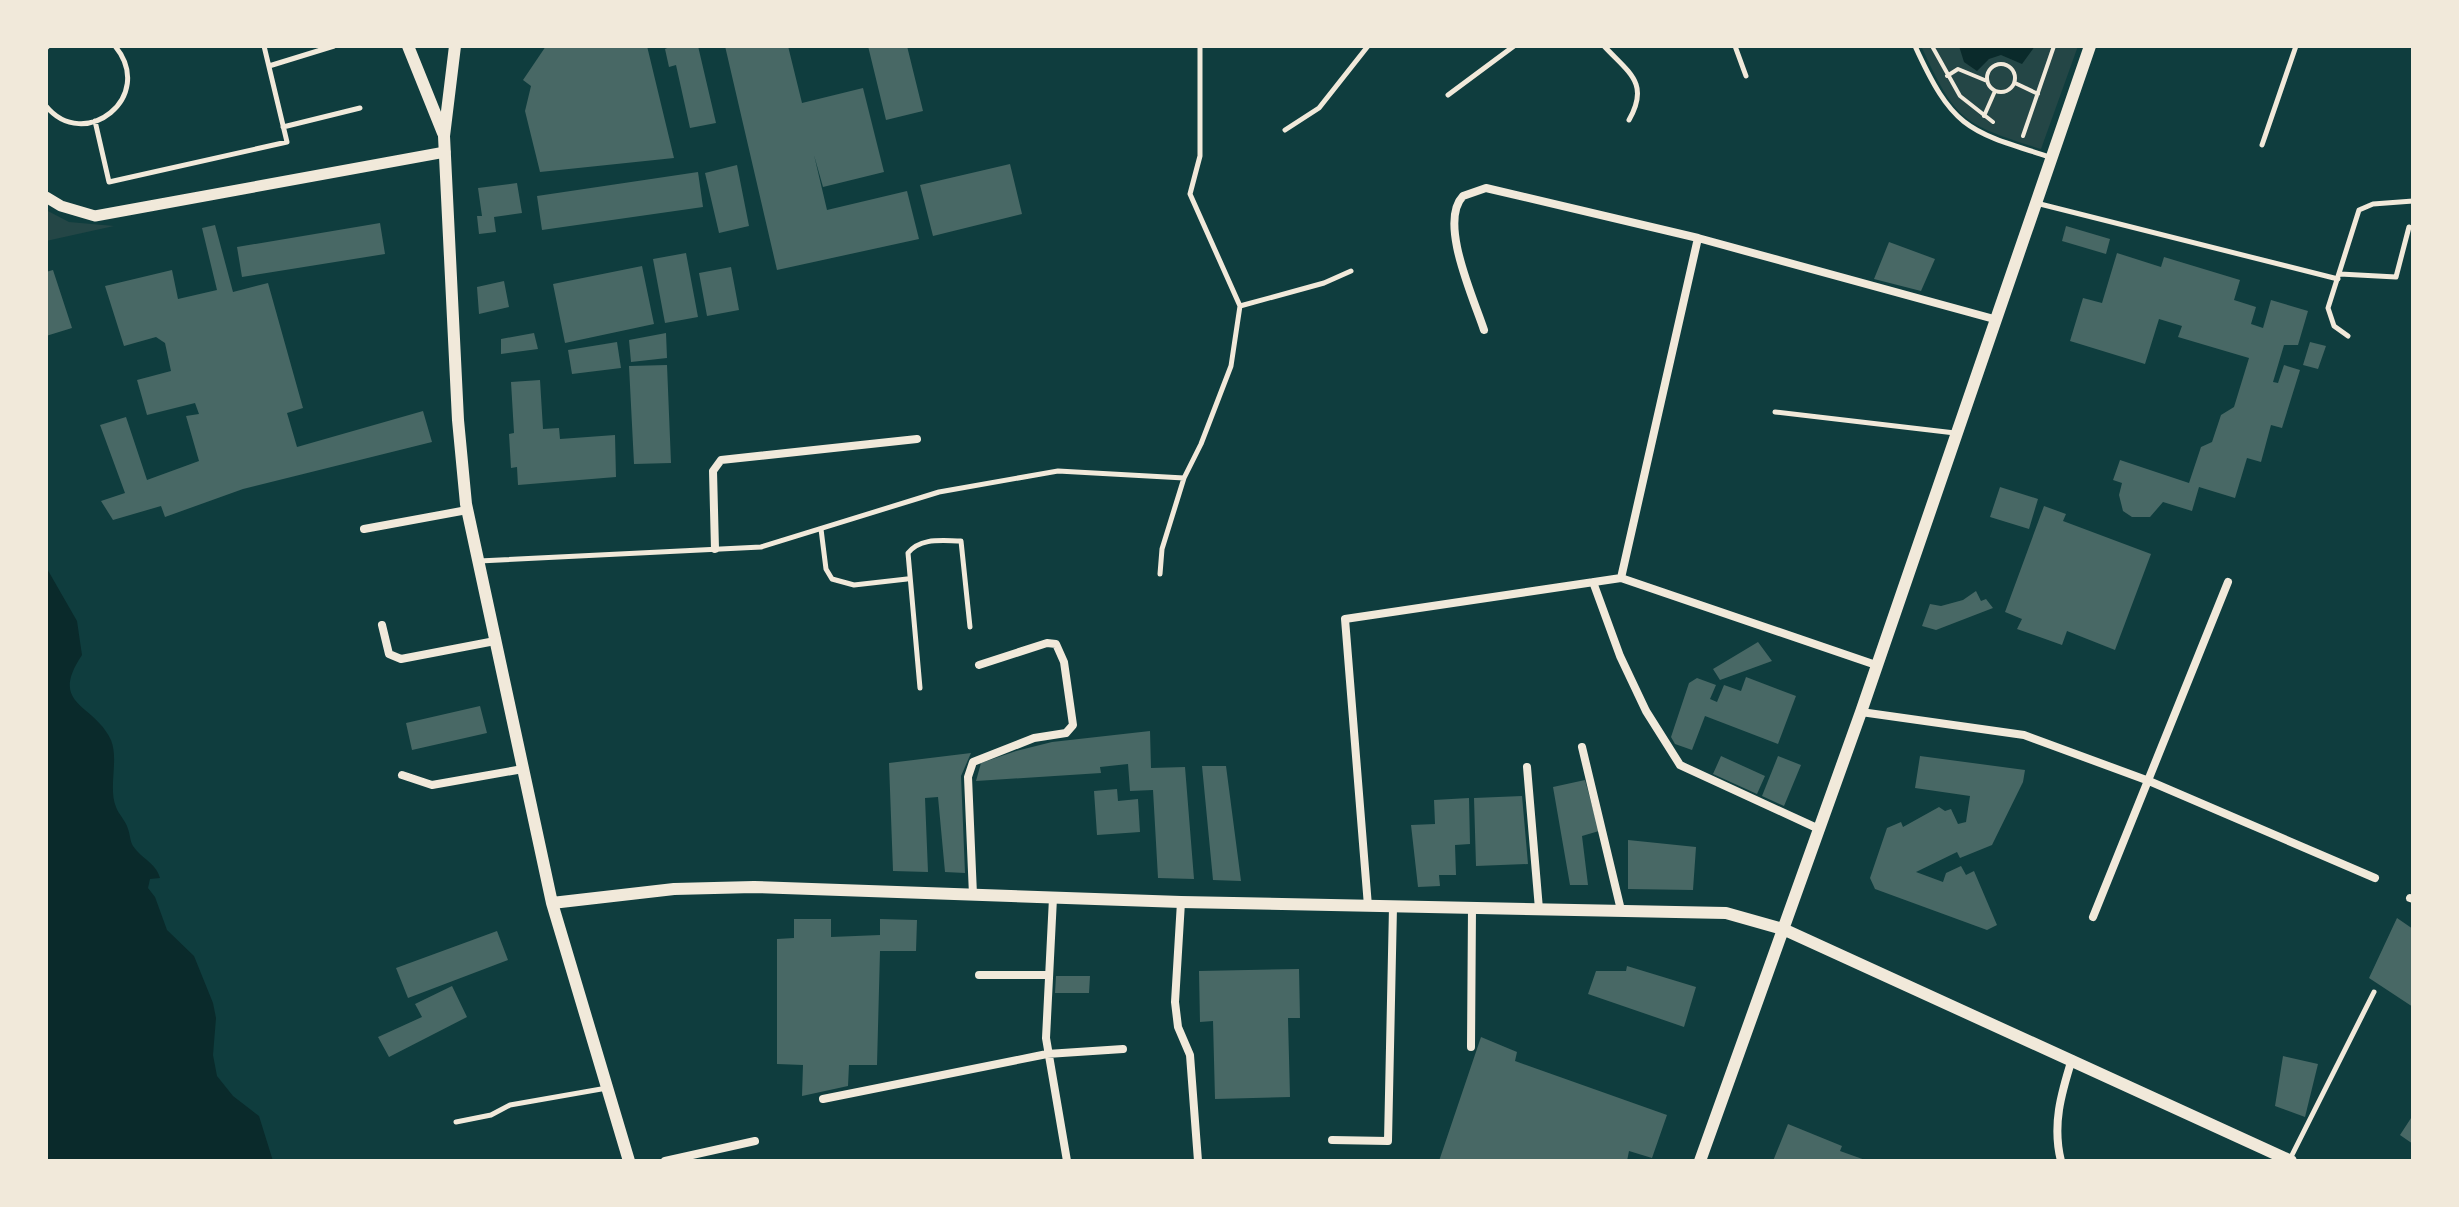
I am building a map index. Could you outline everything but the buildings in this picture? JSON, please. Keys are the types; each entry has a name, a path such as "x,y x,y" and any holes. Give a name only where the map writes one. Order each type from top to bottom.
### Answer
{"main road":[{"path":"408,46 444,136"},
{"path":"455,46 444,136 458,420 467,510 552,903 629,1161"},
{"path":"1700,1161 1861,712 2090,46"},
{"path":"552,903 704,887 1181,902 1726,913 1783,929 2290,1161"}],"street":[{"path":"46,197 61,206 95,216 445,152"},
{"path":"1484,330 1453,231 1453,216 1458,202 1486,188 1698,238 1994,319"},
{"path":"1621,578 1698,238"},
{"path":"715,549 713,471 721,460 917,439"},
{"path":"364,529 467,510"},
{"path":"1368,906 1345,619 1621,578 1876,665"},
{"path":"1593,582 1620,656 1646,711 1680,765 1819,829"},
{"path":"2093,917 2228,582"},
{"path":"382,625 389,654 401,659 495,641"},
{"path":"973,895 968,777 973,762 1034,738 1066,733 1073,725 1064,662 1056,644 1047,643 979,665"},
{"path":"1861,712 2024,735 2149,781 2375,878"},
{"path":"1582,747 1621,910"},
{"path":"1527,767 1539,909"},
{"path":"402,775 432,785 523,769"},
{"path":"1053,898 1047,1054 1067,1161"},
{"path":"1181,902 1175,1002 1178,1027 1190,1055 1198,1161"},
{"path":"1332,1140 1388,1141 1393,907"},
{"path":"1471,1047 1472,908"},
{"path":"979,975 1049,975"},
{"path":"823,1099 1047,1054 1123,1049"},
{"path":"2061,1161 2055,1137 2061,1095 2072,1059"},
{"path":"665,1161 755,1141"}],"lane":[{"path":"46,106 61,119 75,123 95,121 115,110 128,84 127,69 115,46"},
{"path":"95,121 109,182 287,142 264,46"},
{"path":"269,66 334,46"},
{"path":"1160,574 1162,549 1184,478 1226,381 1236,346 1240,306 1190,194 1200,156 1200,46"},
{"path":"1285,130 1319,108 1368,46"},
{"path":"1448,95 1514,46"},
{"path":"1604,46 1638,83 1639,100 1629,120"},
{"path":"1735,46 1746,76"},
{"path":"1915,46 1948,109 1958,119 2000,141 2050,157"},
{"path":"2262,145 2296,46"},
{"path":"283,127 360,108"},
{"path":"2348,336 2334,326 2328,308 2359,210 2373,204 2413,201"},
{"path":"2034,203 2339,276 2396,277 2409,227"},
{"path":"1240,306 1324,283 1351,271"},
{"path":"1775,412 1955,433"},
{"path":"478,561 761,547 959,487 1058,471 1184,478"},
{"path":"821,529 826,569 832,579 854,585 907,579"},
{"path":"920,688 907,579 908,553 914,546 961,541 970,627"},
{"path":"2290,1161 2374,992"},
{"path":"456,1122 491,1115 510,1105 608,1088"}],"path":[{"path":"1932,46 1960,96 1998,125"},
{"path":"2023,136 2054,46"},
{"path":"1947,76 1964,70 1987,81 1995,91 2004,92 2014,83 2014,73 2003,65 1991,69 1987,81"},
{"path":"2014,83 2038,94"},
{"path":"1984,116 1995,91"},
{"path":"2011,130 2036,140"}],"shaded area":[{"path":"1921,46 2078,46 2041,149 1994,133 1964,116 1943,90"},
{"path":"1959,46 2035,46 2022,64 2001,55 1989,59 1977,71 1964,62"},
{"path":"46,210 69,222 114,226 46,241"},
{"path":"46,567 77,621 82,655 73,672 70,685 72,695 111,740 116,807 127,826 133,846 158,873 160,878 150,879 148,888 155,897 167,930 194,956 213,1003 216,1018 213,1055 217,1076 233,1096 259,1116 273,1161 46,1161"}]}
